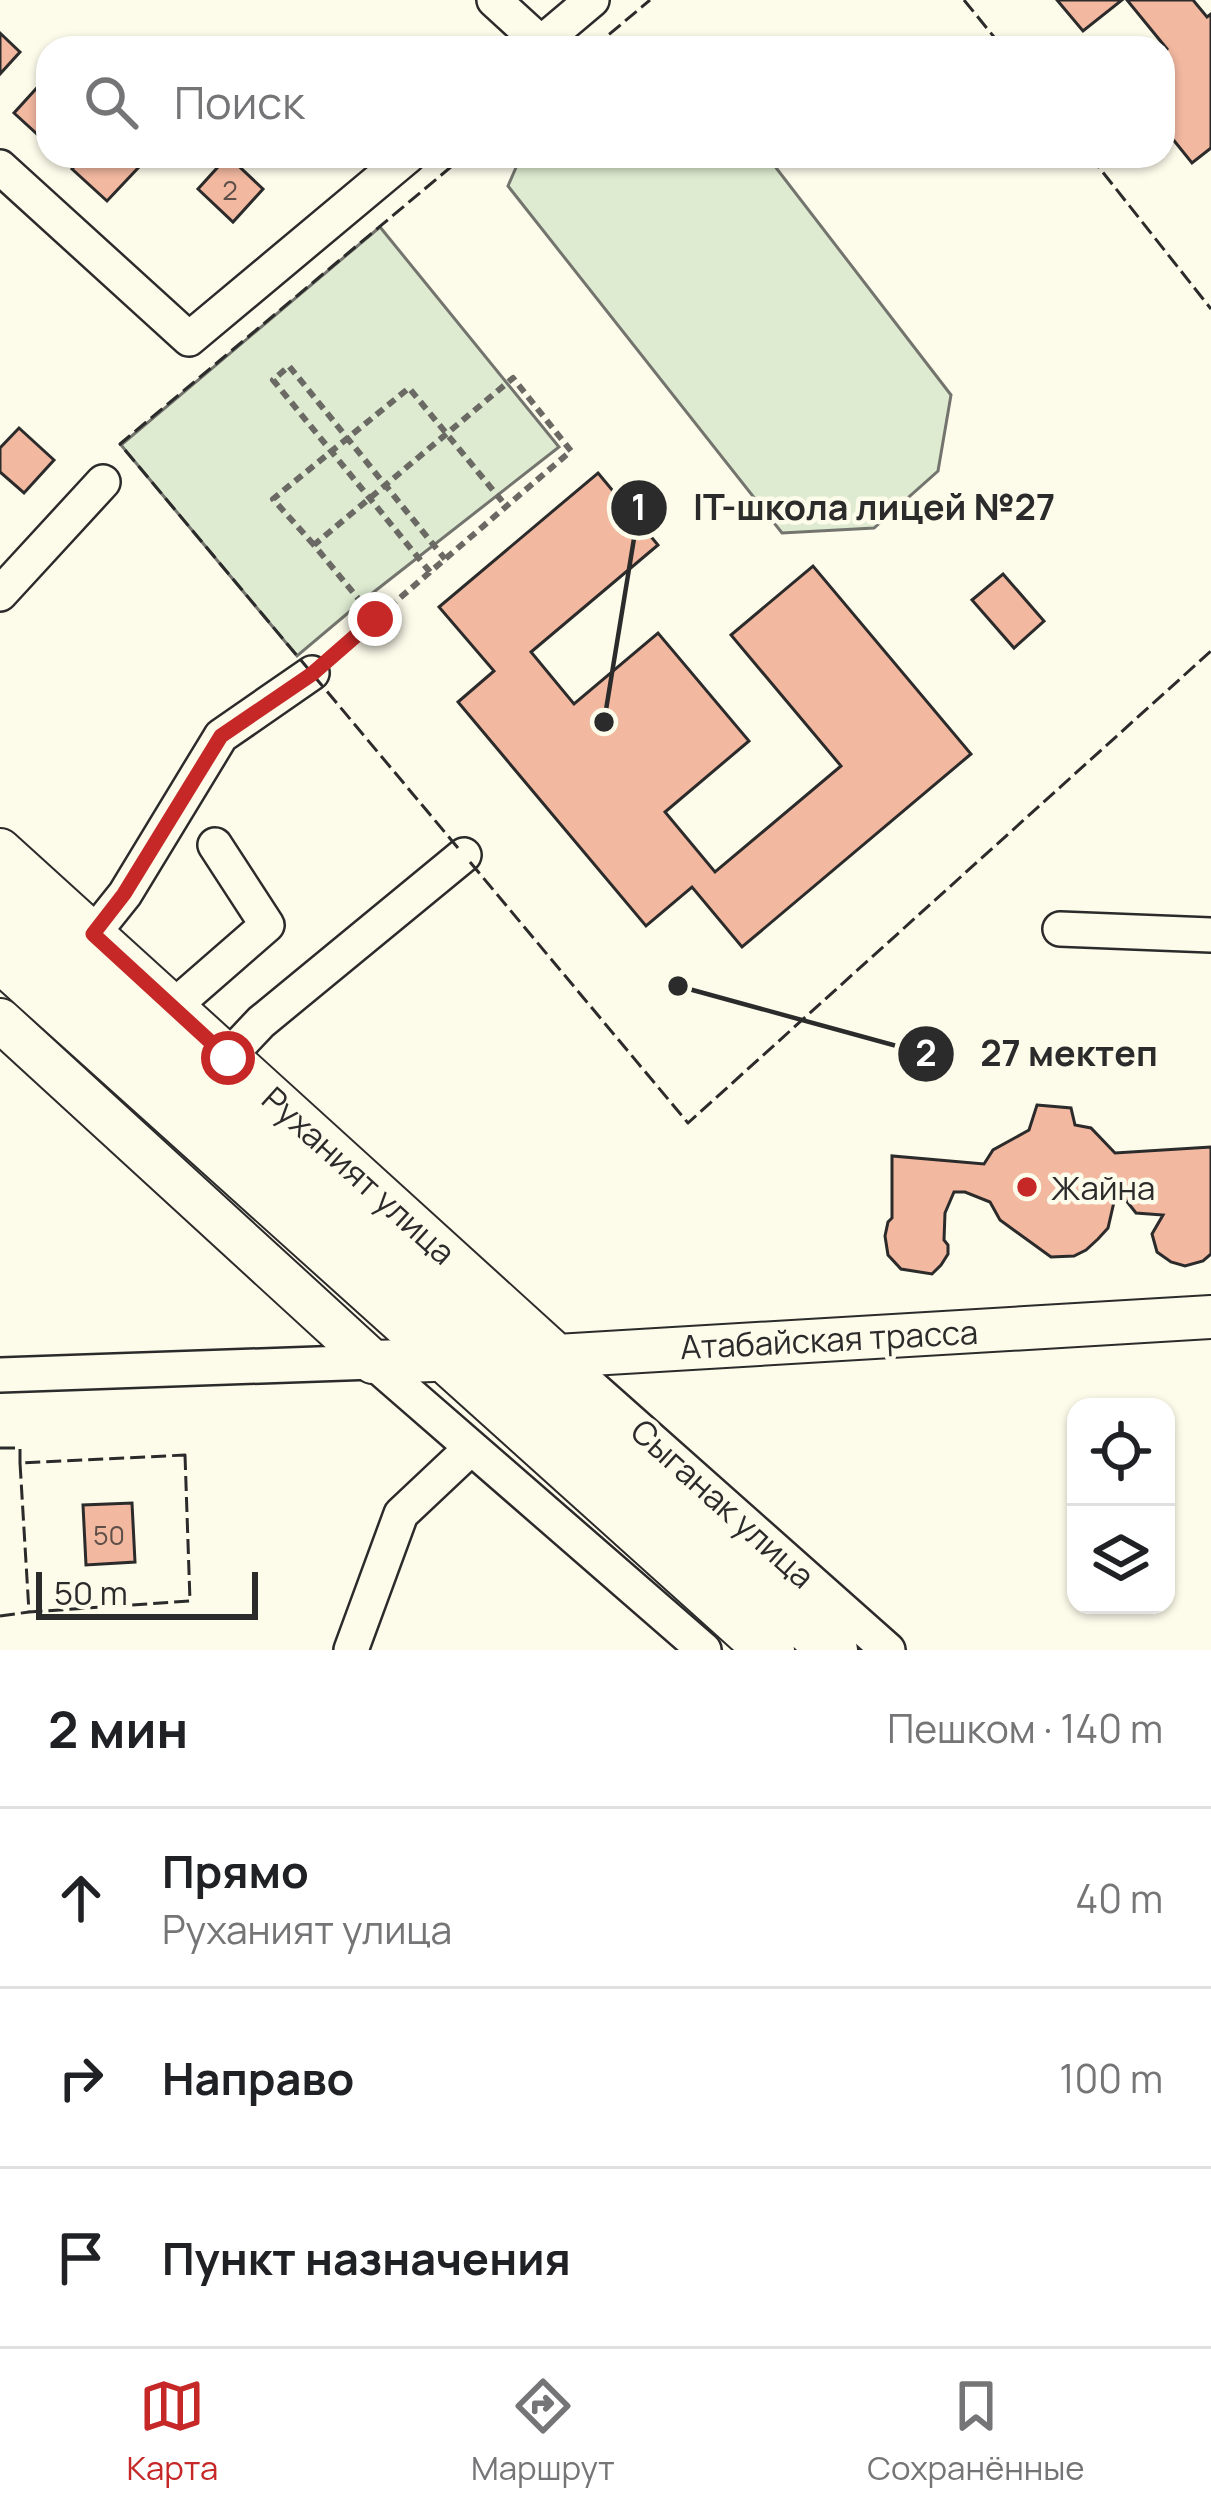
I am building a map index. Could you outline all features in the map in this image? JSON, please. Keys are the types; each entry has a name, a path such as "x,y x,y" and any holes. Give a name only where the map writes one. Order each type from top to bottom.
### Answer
{"highway":[{"path":"0,901 832,1650"},
{"path":"0,957 770,1650"}],"main road":[{"name":"Руханият улица","path":"0,850 557,1356"},
{"path":"0,1020 373,1362"},
{"name":"Атабайская трасса","path":"373,1362 557,1356 1211,1317"}],"street":[{"path":"494,0 529,36"},
{"path":"549,36 592,0"},
{"path":"0,167 189,339 394,168"},
{"path":"0,594 103,482"},
{"path":"93,934 124,894 221,736 312,674"},
{"path":"173,1007 267,925 215,845"},
{"path":"228,1058 261,1022 464,855"},
{"path":"1060,928 1211,935"},
{"name":"Сыганак улица","path":"557,1356 888,1650"},
{"path":"0,1375 373,1362 704,1650"},
{"path":"350,1650 400,1514 470,1449"}],"path":[{"path":"430,572 273,380 289,366 445,560"},
{"path":"312,674 571,451 513,378 314,545"},
{"path":"375,619 273,499 409,388 506,506"}],"green space":[{"path":"516,168 776,168 951,395 938,471 874,528 782,533 508,186"},
{"path":"380,227 559,447 297,656 121,445"}],"building":[{"path":"1057,0 1122,0 1083,31"},
{"path":"1127,0 1193,0 1207,17 1211,14 1211,148 1192,163 1175,142 1175,36 1156,36"},
{"path":"0,33 20,52 0,74"},
{"path":"36,89 36,133 14,113"},
{"path":"73,168 138,168 107,201"},
{"path":"217,168 241,168 263,189 233,222 198,189"},
{"path":"19,428 54,460 24,493 0,472 0,448"},
{"path":"598,473 658,545 531,652 574,704 658,633 749,741 665,812 715,872 841,766 731,635 813,566 971,754 742,947 692,887 646,926 458,702 494,671 439,607"},
{"path":"1003,574 1044,621 1014,648 972,600"},
{"path":"1037,1105 1071,1108 1075,1125 1091,1128 1115,1153 1211,1147 1211,1254 1185,1266 1171,1262 1157,1252 1152,1234 1163,1215 1136,1213 1117,1189 1108,1228 1098,1239 1074,1256 1051,1257 1000,1220 990,1202 954,1192 945,1213 948,1254 941,1265 932,1274 901,1269 888,1255 885,1236 892,1218 892,1156 984,1164 993,1150 1029,1130"},
{"path":"132,1503 135,1562 86,1565 83,1505"}],"fence":[{"path":"607,36 650,0"},
{"path":"964,0 993,36"},
{"path":"450,168 120,444 458,848"},
{"path":"1099,168 1211,309"},
{"path":"470,862 688,1123 1211,651"},
{"path":"0,1448 20,1448 20,1468"},
{"path":"185,1455 190,1601 29,1612 20,1463 185,1455"},
{"path":"0,1616 29,1612"}],"place":[{"name":"IT-школа лицей №27","path":"604,722"},
{"name":"27 мектеп","path":"678,986"},
{"name":"Жайна","path":"1027,1187"}],"route":[{"path":"228,1058 93,934 124,894 221,736 312,674 375,619"}]}
